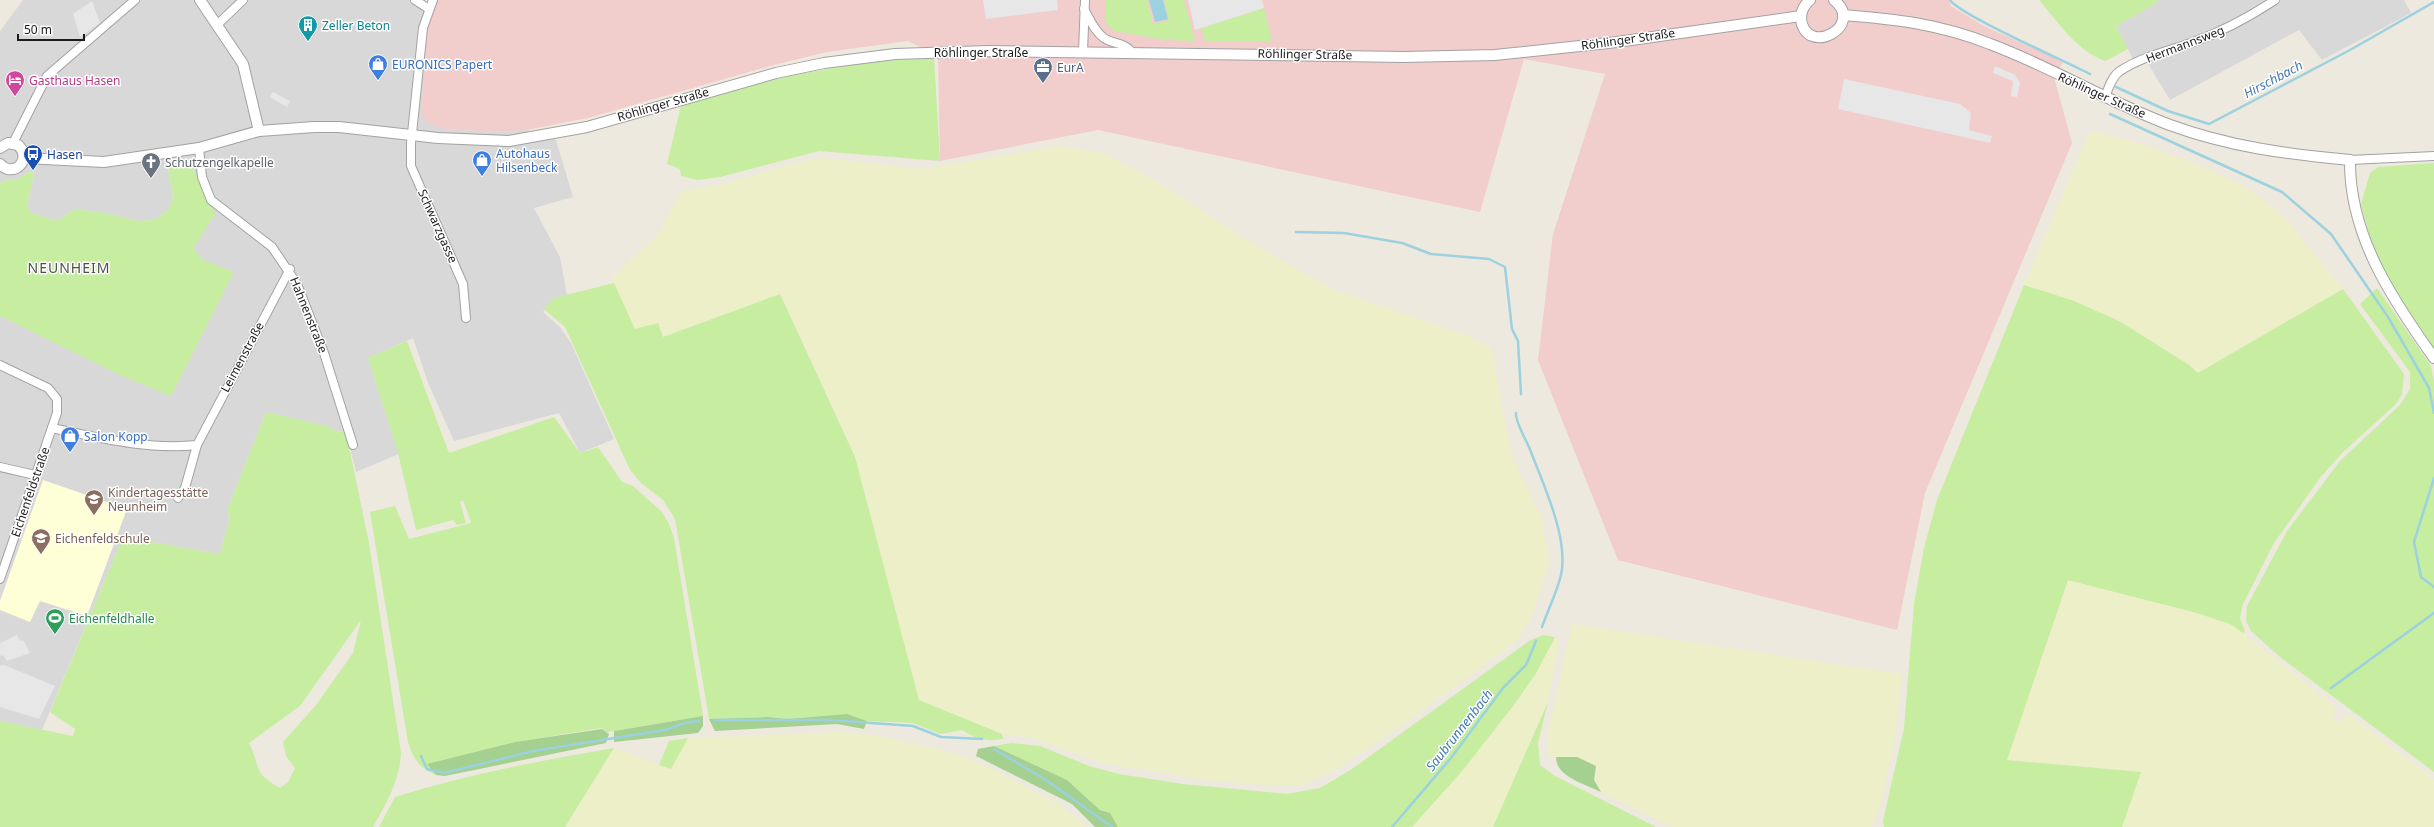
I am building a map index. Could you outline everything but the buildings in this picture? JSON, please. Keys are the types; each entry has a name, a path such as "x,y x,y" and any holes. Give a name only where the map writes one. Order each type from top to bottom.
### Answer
{"street":[{"path":"13,143 47,76 135,0"},
{"path":"200,0 218,24 243,64 259,131"},
{"path":"218,24 242,0"},
{"path":"415,0 429,9"},
{"name":"Schwarzgasse","path":"433,0 423,28 412,135 411,166 463,284 466,318"},
{"path":"1810,0 1803,9 1801,16 1804,27 1808,32 1819,37 1826,37 1837,31 1843,15 1841,8 1834,0"},
{"name":"Hermannsweg","path":"2105,97 2119,72 2151,56 2215,34 2244,20 2275,0"},
{"path":"1084,4 1097,32 1104,38 1125,45 1132,52"},
{"path":"1083,52 1084,4"},
{"name":"Röhlinger Straße","path":"1843,15 1908,20 1954,32 1991,44 2105,97 2170,125 2218,140 2272,152 2350,160"},
{"name":"Röhlinger Straße","path":"24,158 104,162 200,148 259,131 314,127 339,127 492,142 548,135 587,127 776,73 858,58 946,51 1404,56 1495,55 1587,46 1801,16"},
{"path":"0,148 8,143 13,143 22,148 24,158 18,167 13,169 1,167"},
{"name":"Hahnenstraße","path":"200,148 202,177 212,200 272,247 290,269 324,353 353,445"},
{"path":"2434,156 2350,160 2350,176 2356,210 2370,257 2392,296 2434,358"},
{"name":"Leimenstraße","path":"178,498 185,488 197,445 290,269"},
{"name":"Eichenfeldstraße","path":"0,365 48,388 57,399 58,413 4,553 0,579"},
{"path":"52,428 139,445 170,448 197,445"},
{"path":"0,467 35,475"}],"shaded area":[{"path":"23,0 415,0 429,9 423,28 427,31 444,129 496,132 527,130 556,140 573,197 534,208 560,257 567,295 553,299 543,312 560,327 571,343 614,439 580,453 559,413 454,441 428,383 413,338 368,358 399,454 356,472 346,432 330,430 330,427 266,412 228,508 229,520 220,554 123,537 42,730 0,721 0,316 23,326 203,260 192,248 212,209 198,184 167,162 173,198 168,210 154,220 139,221 104,213 74,209 58,221 31,213 27,206 34,173 28,172 18,179 2,181 0,184 0,31"},
{"path":"428,0 1949,0 1951,6 1984,26 2063,62 2054,77 2072,143 1925,493 1897,630 1618,560 1538,360 1553,234 1605,74 1524,59 1480,212 1098,130 940,161 938,56 908,41 827,52 774,65 588,118 527,130 496,132 444,129 430,124 421,117 427,31 433,3"},
{"path":"983,0 1057,0 1058,10 986,19"},
{"path":"1188,0 1262,0 1264,8 1195,30"},
{"path":"2157,0 2404,0 2411,13 2322,60 2299,30 2170,100 2147,62 2137,67 2116,26 2158,2"},
{"path":"92,1 100,23 80,37 73,14"},
{"path":"1995,66 2015,75 2020,83 2017,97 2011,96 2013,81 1993,73"},
{"path":"1844,79 1960,104 1971,113 1969,130 1992,136 1990,143 1838,109"},
{"path":"273,92 290,101 287,107 270,97"},
{"path":"2094,131 2128,140 2184,159 2237,182 2261,198 2285,218 2343,289 2198,373 2189,365 2121,322 2074,301 2024,285 2088,135"},
{"path":"1059,146 1104,153 1156,181 1252,243 1331,289 1469,336 1492,349 1503,414 1514,461 1542,519 1549,562 1532,617 1517,641 1405,723 1337,769 1302,785 1266,785 1205,780 1101,763 1032,738 1002,734 919,700 855,457 781,295 663,337 635,329 611,278 659,233 681,191 727,183 795,163 822,158 922,169"},
{"path":"43,480 127,509 87,616 40,601 30,622 0,610 0,601"},
{"path":"2068,580 2197,613 2230,624 2336,707 2333,720 2342,722 2346,713 2434,779 2434,827 2122,827 2141,772 2007,760"},
{"path":"1572,624 1902,674 1894,744 1880,807 1871,827 1672,827 1601,792 1594,780 1596,766 1577,757 1548,757 1547,738"},
{"path":"17,635 20,641 23,640 30,653 7,661 3,655 0,656 0,643"},
{"path":"1555,637 1559,641 1548,702 1493,827 1412,827 1463,770 1535,675"},
{"path":"4,665 55,686 39,719 0,707 0,666"},
{"path":"842,732 875,735 950,752 984,765 1057,803 1088,827 565,827 614,748 671,769 688,738"}],"green space":[{"path":"1105,0 1147,0 1153,24 1169,20 1164,0 1184,0 1195,41 1166,40 1114,31 1106,23"},
{"path":"2039,0 2157,0 2158,2 2116,26 2128,49 2105,61 2085,50 2068,35"},
{"path":"1264,8 1272,41 1205,41 1201,28"},
{"path":"934,57 940,161 819,151 720,177 697,180 681,176 680,169 667,164 681,105 791,75 872,62"},
{"path":"186,160 194,170 207,200 216,213 193,248 203,260 234,272 171,396 120,375 0,316 0,184 2,181 18,179 28,172 34,173 27,206 31,213 58,221 74,209 104,213 139,221 154,220 168,210 173,198 167,162"},
{"path":"2434,163 2434,351 2413,320 2375,256 2361,204 2370,173 2378,167"},
{"path":"614,283 635,329 658,323 663,337 780,294 855,457 919,700 1002,734 1003,739 982,739 972,736 962,730 940,734 913,723 867,721 847,714 787,719 768,717 709,719 675,519 663,500 641,483 630,470 565,327 544,309 554,298"},
{"path":"2024,285 2074,301 2121,322 2189,365 2198,373 2343,289 2404,374 2402,394 2396,404 2343,452 2320,478 2274,543 2243,604 2240,618 2245,631 2243,633 2230,624 2197,613 2068,580 2007,760 2141,772 2122,827 1884,827 1883,821 1904,728 1914,604 1924,548 1937,500"},
{"path":"2377,288 2431,366 2434,382 2434,772 2280,657 2251,631 2246,621 2247,606 2287,531 2340,461 2400,405 2410,389 2410,372 2360,304"},
{"path":"407,341 449,453 554,417 580,453 598,447 622,482 633,486 662,512 669,524 674,538 703,716 607,732 602,728 515,742 428,764 436,775 421,766 415,758 408,742 370,512 395,506 409,539 471,523 463,500 460,502 466,523 457,525 453,520 416,530 398,453 368,358"},
{"path":"266,412 331,427 331,430 346,432 369,543 401,753 395,782 373,827 0,827 0,721 73,736 75,729 50,712 123,537 220,554 229,520 228,508","holes":["361,620 353,653 316,705 283,742 286,756 295,768 288,782 280,788 265,777 258,769 249,743 300,706"]},
{"path":"1543,635 1555,637 1535,675 1463,770 1412,827 1118,827 1110,813 1100,810 1067,780 994,746 1011,743 1040,746 1089,766 1119,774 1183,784 1287,794 1320,788 1352,769 1529,641"},
{"path":"1548,702 1538,743 1540,765 1555,776 1656,827 1493,827"},
{"path":"847,714 867,721 864,729 837,724 715,731 709,719 768,717 787,719"},
{"path":"703,716 703,726 698,733 614,742 614,731"},
{"path":"602,729 609,734 606,743 445,776 436,775 427,764 515,742"},
{"path":"688,738 671,769 659,765 669,741"},
{"path":"994,746 1067,780 1100,810 1110,813 1118,827 1095,827 1072,804 976,756 978,749"},
{"path":"614,748 565,827 379,827 395,797 449,781 531,763"},
{"path":"1556,757 1577,757 1596,766 1594,780 1601,792 1566,775 1557,764"}],"water":[{"path":"1149,0 1163,0 1168,19 1155,22"}],"waterway":[{"name":"Hirschbach","path":"1950,0 1958,7 1993,27 2090,74"},
{"name":"Hirschbach","path":"2116,87 2168,111 2209,124 2350,50 2434,2"},
{"path":"2110,114 2282,192 2331,234 2388,317 2429,388 2434,413"},
{"name":"Saubrunnenbach","path":"1296,232 1344,233 1402,243 1431,254 1489,259 1505,267 1512,329 1518,341 1521,394"},
{"name":"Saubrunnenbach","path":"1516,413 1519,426 1554,513 1562,545 1563,561 1561,575 1542,627"},
{"path":"2434,478 2414,542 2421,577 2434,587"},
{"path":"2331,688 2434,613"},
{"name":"Saubrunnenbach","path":"1392,827 1451,758 1503,688 1526,665 1536,641"},
{"path":"714,720 831,720 913,726 941,737 982,739"},
{"path":"421,756 427,769 444,773 533,751 665,730 685,723 699,721"},
{"path":"994,749 1046,780 1112,827"}],"place":[{"name":"Zeller Beton","path":"308,42"},
{"name":"EURONICS Papert","path":"378,81"},
{"name":"EurA","path":"1043,84"},
{"name":"Gasthaus Hasen","path":"15,97"},
{"name":"Hasen","path":"33,171"},
{"name":"Autohaus Hilsenbeck","path":"482,177"},
{"name":"Schutzengelkapelle","path":"151,179"},
{"name":"Salon Kopp","path":"70,453"},
{"name":"Kindertagesstätte Neunheim","path":"94,516"},
{"name":"Eichenfeldschule","path":"41,555"},
{"name":"Eichenfeldhalle","path":"55,635"}],"district":[{"name":"NEUNHEIM","path":"69,267"}]}
